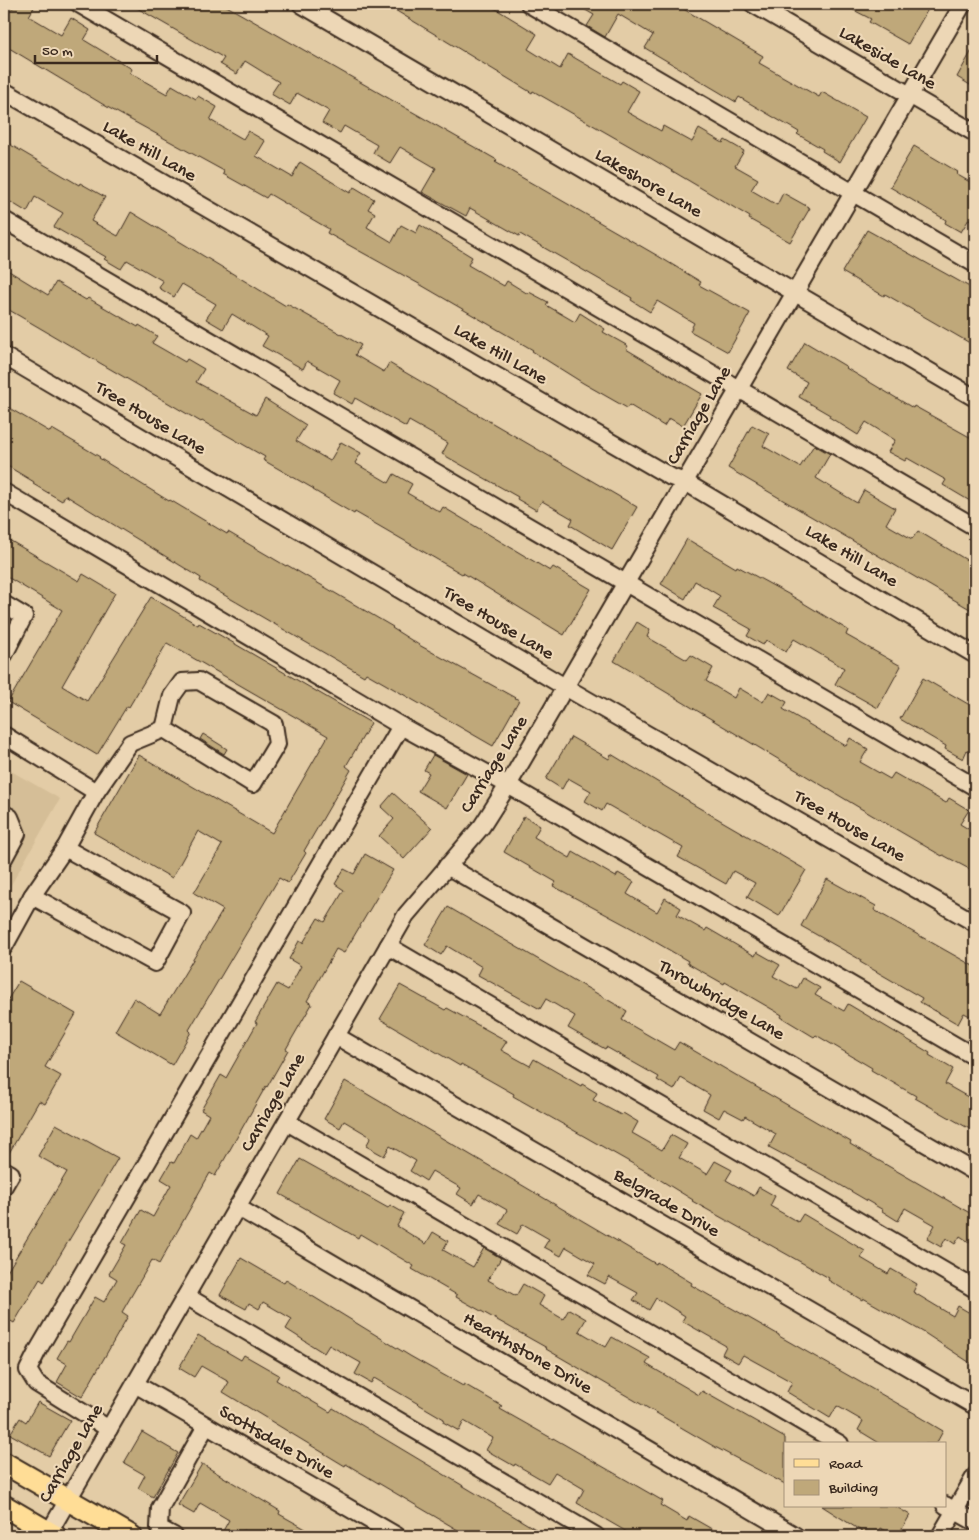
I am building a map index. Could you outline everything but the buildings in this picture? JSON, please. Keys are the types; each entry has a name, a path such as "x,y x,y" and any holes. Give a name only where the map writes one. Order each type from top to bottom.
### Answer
{"main road":[{"path":"4,1463 131,1536"},
{"path":"4,1506 50,1535"}],"street":[{"path":"79,4 975,527"},
{"name":"Lakeshore Lane","path":"301,4 975,398"},
{"path":"529,4 975,264"},
{"name":"Lakeside Lane","path":"753,4 975,133"},
{"name":"Carriage Lane","path":"50,1535 68,1500 406,915 482,826 508,785 964,4"},
{"name":"Lake Hill Lane","path":"4,91 671,477 685,482 975,655"},
{"path":"4,220 975,787"},
{"name":"Tree House Lane","path":"4,356 565,687 975,923"},
{"path":"4,492 401,726 508,785 975,1057"},
{"path":"4,604 24,616 4,655"},
{"path":"199,680 274,724 277,744 252,784 164,728 172,696 182,682 199,680"},
{"path":"109,1429 36,1383 28,1370 43,1341 401,726"},
{"path":"4,947 32,896 65,848 96,792 130,744 164,728"},
{"path":"4,735 96,792"},
{"path":"4,814 10,817 17,834 4,858"},
{"path":"32,896 155,963 182,913 65,848"},
{"name":"Throwbridge Lane","path":"448,866 975,1172"},
{"path":"388,946 975,1289"},
{"name":"Belgrade Drive","path":"336,1036 975,1406"},
{"path":"287,1122 837,1442"},
{"path":"4,1170 11,1174 4,1186"},
{"name":"Hearthstone Drive","path":"237,1207 796,1536"},
{"path":"186,1296 596,1536"},
{"name":"Scottsdale Drive","path":"135,1384 397,1536"},
{"path":"174,1536 159,1528 160,1508 206,1426"},
{"path":"940,1536 950,1508 975,1476"},
{"path":"950,1508 975,1522"}],"shaded area":[{"path":"4,767 60,799 4,897"}]}
